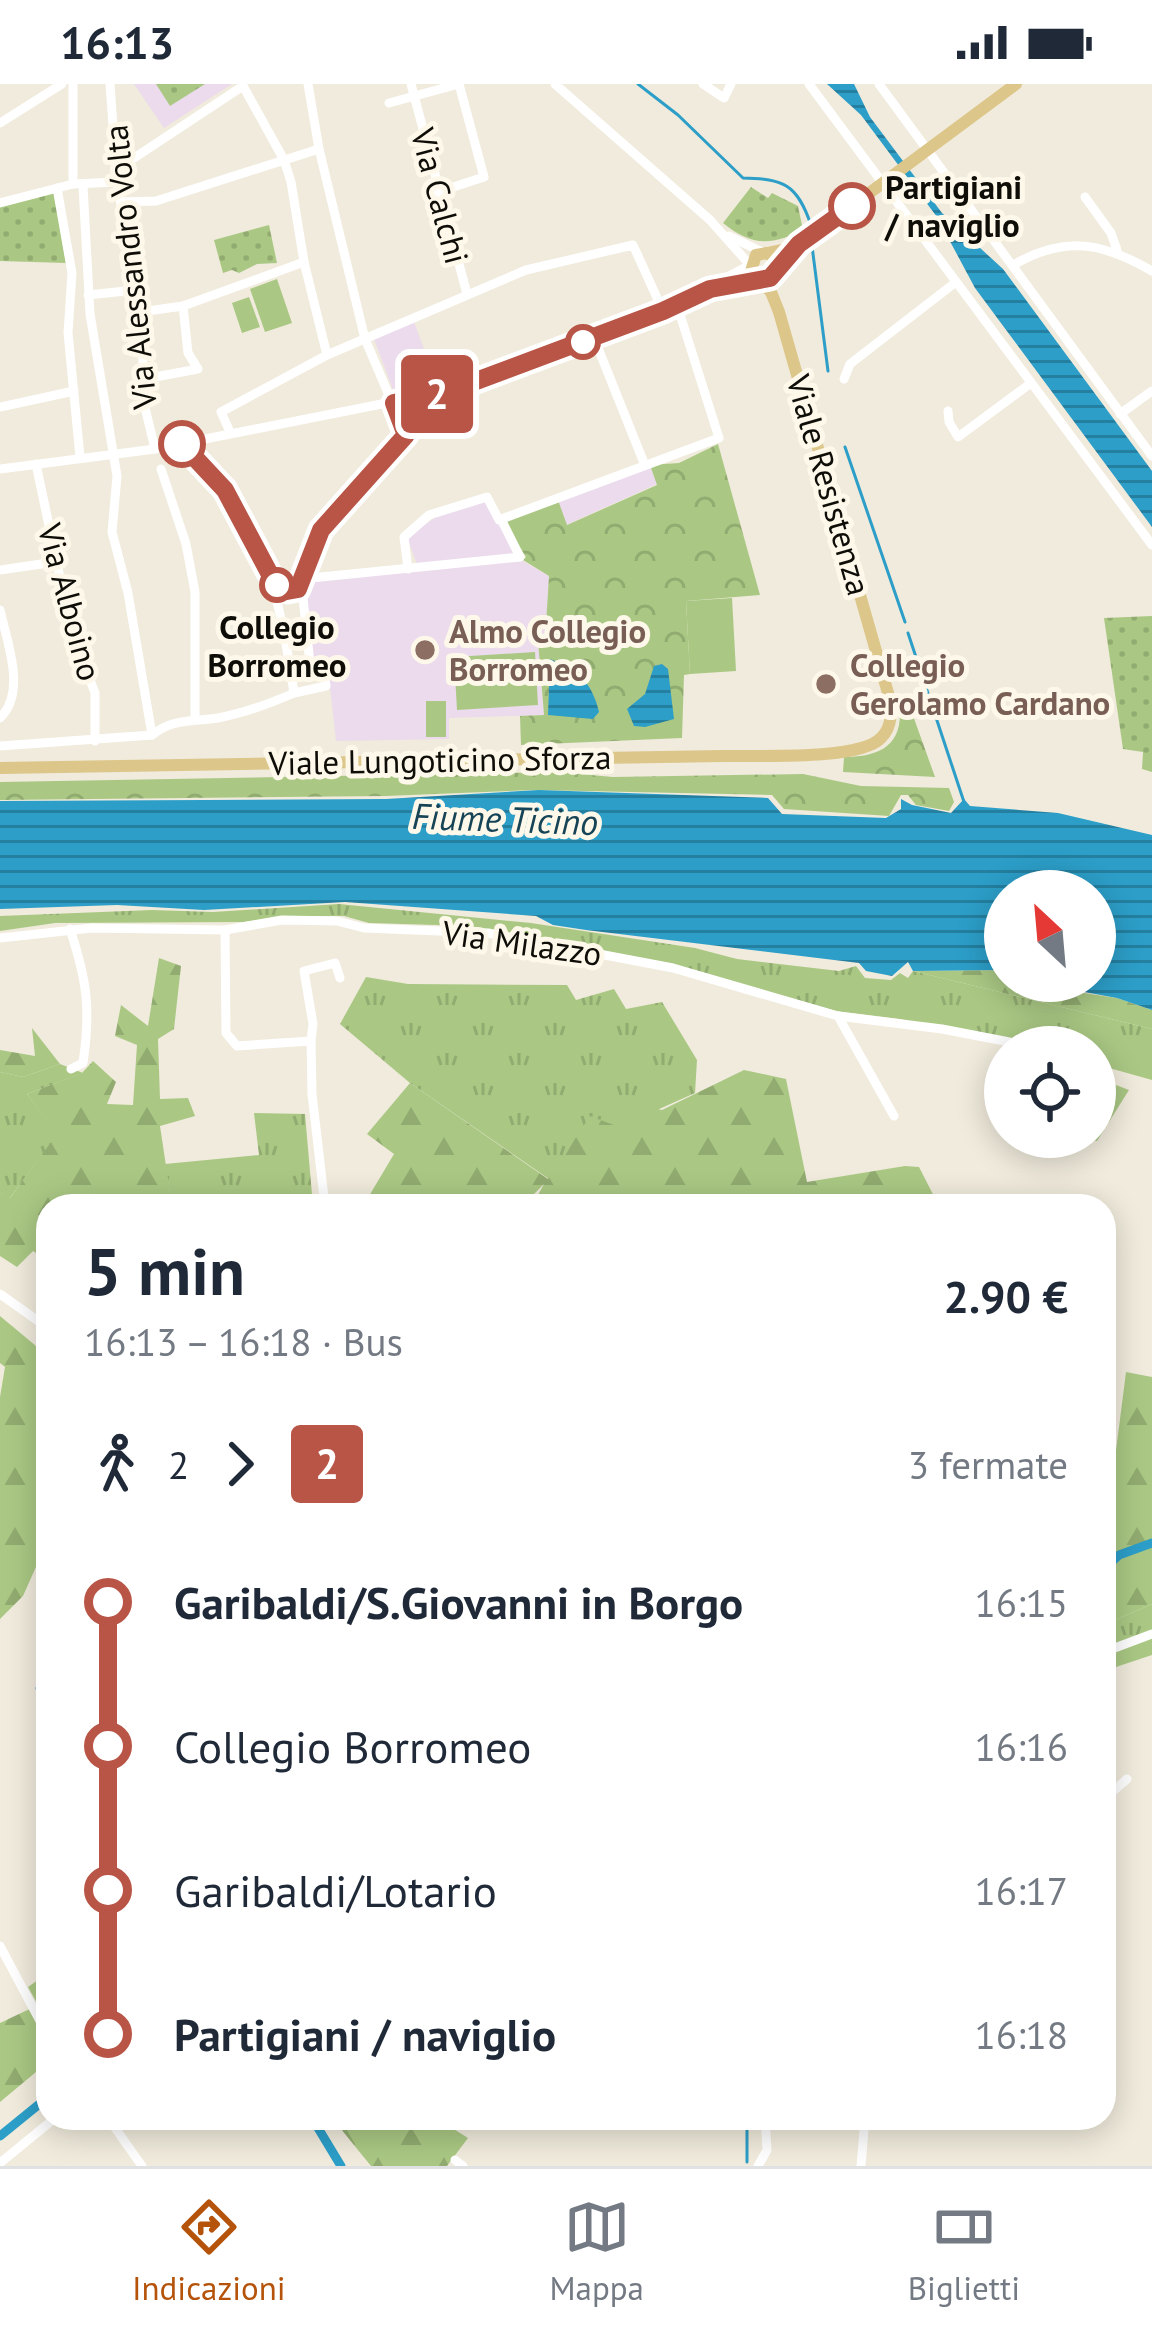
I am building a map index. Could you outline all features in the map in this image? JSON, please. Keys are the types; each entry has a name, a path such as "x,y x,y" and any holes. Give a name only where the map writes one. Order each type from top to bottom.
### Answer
{"main road":[{"path":"811,236 770,278 753,275 750,265 756,255 786,249 811,236 1016,84"},
{"path":"766,253 776,259 776,271"},
{"name":"Viale Resistenza","path":"773,296 776,271"},
{"name":"Viale Resistenza","path":"760,279 773,296 888,693 890,724 877,742"},
{"name":"Viale Lungoticino Sforza","path":"0,768 722,756 833,752 877,742"}],"street":[{"path":"0,123 62,84"},
{"path":"73,84 89,314 114,454 112,532 128,593 152,735"},
{"name":"Via Alessandro Volta","path":"110,84 117,182 140,312 145,379 141,391 154,449"},
{"path":"0,746 152,735 166,723 258,709 294,693 326,686 323,665 310,664 301,580 321,530 406,435 365,339 308,84"},
{"name":"Via Calchi","path":"411,84 467,294"},
{"path":"413,98 459,84 484,177 437,192"},
{"path":"0,469 154,449 452,390 663,311 750,265 724,233 555,84"},
{"path":"703,84 724,98 731,84"},
{"path":"809,84 1152,544"},
{"path":"879,84 1152,457"},
{"path":"119,168 243,85 284,160 327,355"},
{"name":"Via Calchi","path":"389,103 413,98"},
{"path":"121,202 156,201 319,149"},
{"path":"0,203 57,188 117,182"},
{"path":"57,188 72,273 70,314 80,457"},
{"path":"1085,197 1111,233 1117,250"},
{"path":"724,233 766,253"},
{"path":"724,233 736,257 734,275"},
{"path":"230,432 221,412 327,355 526,270 633,245 663,311"},
{"path":"1015,264 1056,247 1117,250 1152,271"},
{"path":"140,312 184,306 304,262"},
{"path":"710,289 760,279"},
{"path":"844,379 850,364 956,282"},
{"path":"88,296 135,290"},
{"path":"500,519 718,437 677,305"},
{"path":"145,379 198,369 188,353 184,306"},
{"path":"594,338 644,463"},
{"path":"948,411 958,437 1031,383"},
{"path":"0,407 74,391"},
{"path":"1120,414 1152,392"},
{"path":"182,444 225,490 274,582 294,693"},
{"name":"Via Alboino","path":"36,464 70,630 94,693 95,741"},
{"path":"161,469 186,544 195,592 195,720"},
{"path":"274,582 408,569 520,556 487,497 429,515 404,537 408,569"},
{"path":"0,570 55,562"},
{"path":"0,610 14,684 8,711 0,718"},
{"name":"Via Milazzo","path":"0,938 70,929 225,930 282,920 488,933 673,968 838,1016 984,1037"},
{"path":"70,929 86,979 90,1019 83,1064 71,1069"},
{"path":"225,930 226,1033 232,1042 237,1046 311,1041"},
{"path":"324,1194 312,1094 313,1024 304,971 335,964 340,978"},
{"path":"838,1016 894,1116"},
{"path":"0,1294 36,1320"},
{"path":"1116,1648 1152,1634"},
{"path":"1116,1789 1127,1779"},
{"path":"0,1946 36,2014"},
{"path":"0,2163 40,2130"},
{"path":"116,2130 142,2166"},
{"path":"758,2166 767,2150 766,2130"},
{"path":"861,2166 864,2130"}],"shaded area":[{"path":"134,84 232,84 164,128"},
{"path":"414,322 437,384 395,395 374,339"},
{"name":"Almo Collegio Borromeo","path":"650,465 657,484 566,525 558,500"},
{"name":"Almo Collegio Borromeo","path":"487,499 517,554 417,564 408,540 412,533 450,508"},
{"name":"Almo Collegio Borromeo","path":"521,560 549,576 545,641 538,642 544,715 449,718 449,739 336,741 327,660 312,661 304,582"}],"green space":[{"path":"156,84 205,84 170,106"},
{"path":"751,187 768,198 772,193 798,206 803,230 762,241 723,223"},
{"path":"54,193 66,263 0,261 0,207"},
{"path":"269,225 277,263 223,273 214,240"},
{"path":"277,279 292,323 265,332 250,289"},
{"path":"249,297 260,327 242,333 232,303"},
{"path":"718,444 760,595 686,601 690,674 684,675 682,738 521,745 520,716 544,715 538,641 545,640 549,576 523,560 526,557 503,521 558,500 567,525 657,485 650,465 679,463"},
{"path":"732,598 736,671 690,674 686,601"},
{"path":"1152,616 1152,772 1142,769 1143,752 1123,749 1104,618"},
{"path":"535,652 538,705 457,710 454,657"},
{"path":"426,701 446,701 446,737 426,737"},
{"path":"911,710 935,777 843,772 844,757 883,749 895,735 900,714"},
{"path":"558,772 613,777 803,774 861,786 949,788 954,802 949,811 916,805 908,795 901,795 889,816 784,809 772,795 534,790 0,800 0,782"},
{"path":"339,904 531,923 695,948 737,959 839,971 856,966 865,978 891,980 900,973 908,978 913,971 984,988 984,1002 1041,1002 1152,1029 1152,1080 1116,1070 1116,1026 984,1026 984,1037 836,1011 663,962 470,926 284,916 243,922 55,923 0,931 0,916"},
{"path":"159,958 181,966 174,1029 158,1039 160,1099 188,1098 195,1116 160,1126 170,1194 36,1194 36,1253 17,1267 0,1256 0,1193 10,1198 57,1134 27,1094 82,1073 93,1061 116,1082 107,1104 133,1105 137,1045 115,1036 121,1005 148,1026"},
{"path":"984,970 984,988 913,971"},
{"path":"366,977 408,984 567,985 576,1000 614,989 626,1009 662,1002 697,1060 695,1093 619,1127 549,1179 410,1083 340,1024"},
{"path":"1117,998 1152,1010 1152,1029 1041,1002 1116,1002"},
{"path":"32,1028 60,1064 23,1077 0,1072 0,1050 35,1056"},
{"path":"60,1064 83,1073 27,1094 58,1134 9,1199 0,1193 0,1072 23,1077"},
{"path":"744,1070 786,1079 807,1182 919,1167 933,1194 539,1194 544,1184 534,1194 370,1194 394,1154 367,1134 410,1083 548,1179 590,1116 619,1127 641,1105 662,1110"},
{"path":"1116,1085 1129,1090 1116,1111"},
{"path":"254,1113 305,1114 312,1194 170,1194 165,1164 259,1155"},
{"path":"0,1316 36,1346 36,1567 23,1596 0,1619 0,1397 5,1367 0,1363"},
{"path":"1126,1372 1152,1377 1152,1604 1116,1620 1116,1450"},
{"path":"1152,1604 1152,1655 1116,1667 1116,1620"},
{"path":"36,2006 36,2072 0,2102 0,2023"},
{"path":"342,2130 455,2130 468,2138 447,2166 371,2166"}],"water":[{"path":"827,84 854,84 870,117 942,213 1003,269 1152,471 1152,527 975,288 937,217 861,115"},
{"path":"550,659 588,685 599,712 593,719 548,715"},
{"path":"662,664 668,669 674,719 634,726 627,709 645,694 654,666"},
{"name":"Fiume Ticino","path":"539,790 768,798 782,814 886,818 901,809 901,799 951,813 964,799 970,806 1058,813 1152,835 1152,1010 1116,998 1116,870 984,870 984,970 913,971 908,962 892,976 866,971 859,963 586,930 553,925 536,916 345,902 204,910 117,905 0,909 0,801 386,799"}],"waterway":[{"path":"638,84 743,178 787,186 800,200 811,225"},
{"path":"812,246 828,371"},
{"path":"845,447 905,622"},
{"path":"908,633 964,802"},
{"path":"1116,1558 1152,1543"},
{"path":"0,2136 36,2107"},
{"path":"319,2130 341,2166"},
{"path":"747,2130 747,2162"}],"bus line":[{"name":"2","path":"182,444 225,490 274,582 287,591 298,589 321,530 406,435 394,403 452,390 710,289 770,278 799,244 852,206"}],"place":[{"name":"Partigiani / naviglio","path":"852,206"},
{"name":"Collegio Borromeo","path":"277,585"},
{"name":"Almo Collegio Borromeo","path":"425,650"},
{"name":"Collegio Gerolamo Cardano","path":"826,684"}]}
